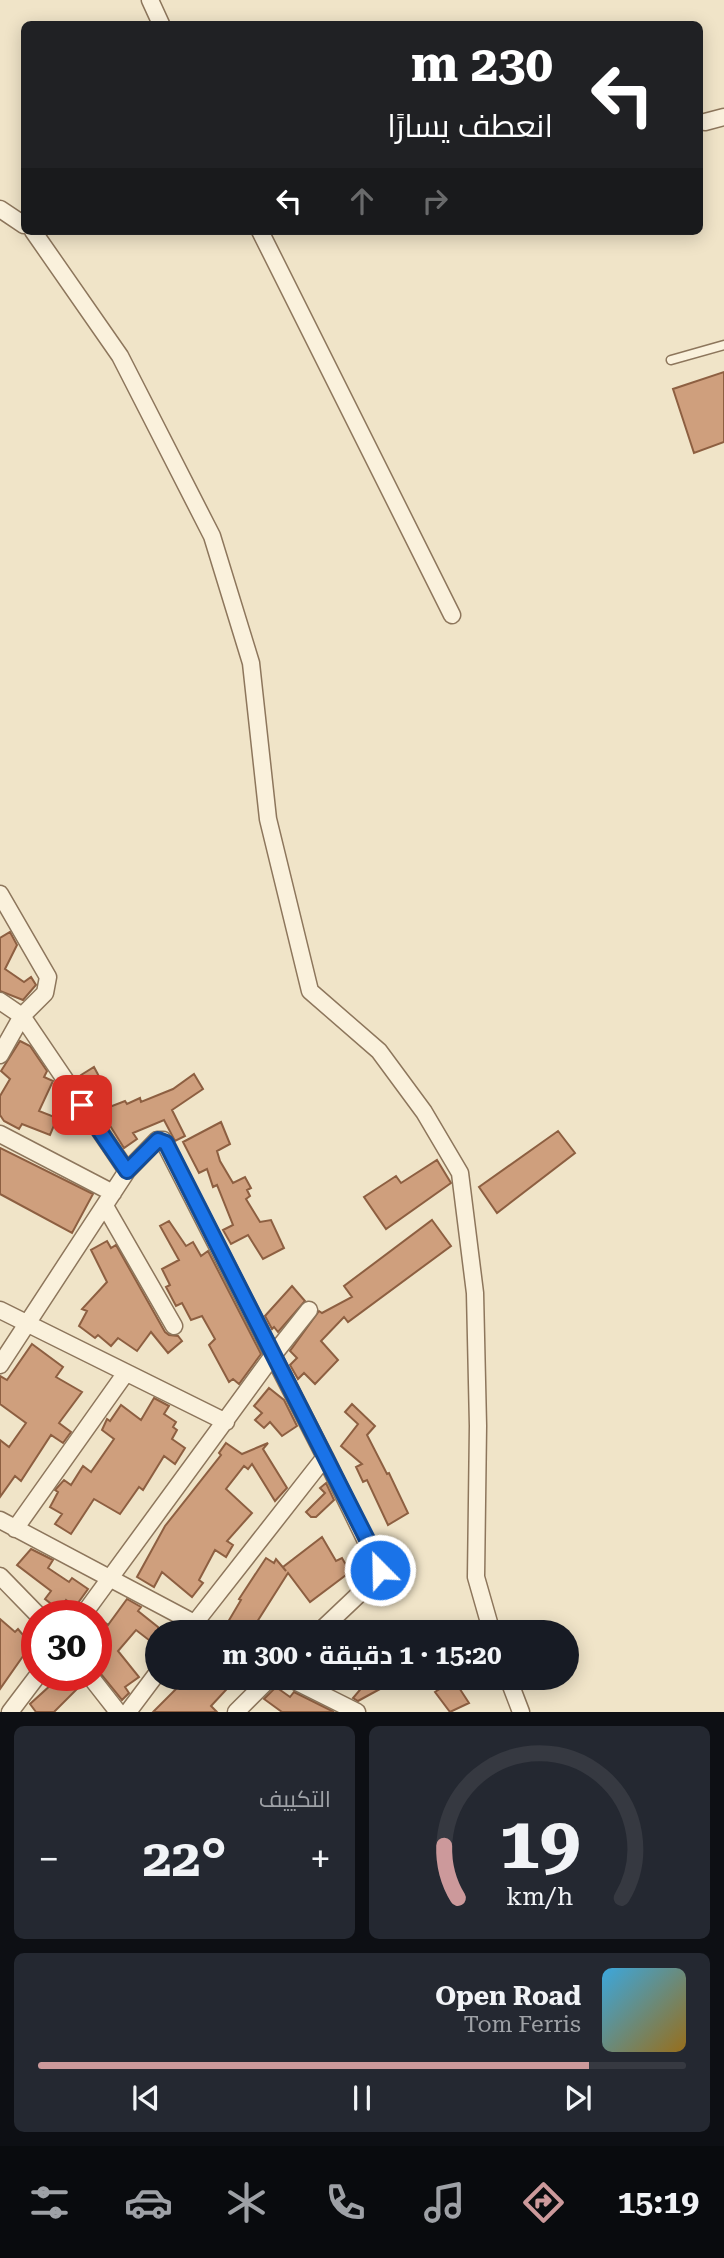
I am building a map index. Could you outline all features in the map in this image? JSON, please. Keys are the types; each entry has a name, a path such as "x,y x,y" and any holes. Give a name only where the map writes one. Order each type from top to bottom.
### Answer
{"street":[{"path":"150,0 160,21"},
{"path":"705,122 724,117"},
{"path":"0,209 21,223"},
{"path":"36,235 120,356 212,536 251,663 268,820 310,991 379,1051 425,1112 460,1173 475,1293 478,1426 476,1577 488,1620"},
{"path":"262,235 452,615"},
{"path":"0,894 48,977 45,993 22,1016 0,1055"},
{"path":"0,1001 22,1016 127,1171"},
{"path":"0,1134 109,1199 174,1326"},
{"path":"0,1365 127,1171 158,1140 166,1143 380,1570 331,1620"},
{"path":"0,1310 226,1422"},
{"path":"94,1600 309,1310"},
{"path":"125,1374 6,1527 111,1577 180,1620"},
{"path":"197,1620 325,1457"},
{"path":"0,1576 23,1600"},
{"path":"128,1712 145,1689"},
{"path":"236,1712 258,1690"},
{"path":"313,1690 357,1712"},
{"path":"513,1690 522,1712"},
{"path":"10,1712 26,1691"},
{"path":"102,1691 118,1712"}],"lane":[{"path":"671,360 724,345"}],"building":[{"path":"724,372 724,442 694,453 673,389"},
{"path":"10,932 17,945 5,969 24,982 31,977 36,985 23,1000 0,991 0,938"},
{"path":"20,1041 30,1046 47,1071 44,1077 53,1081 39,1111 57,1118 50,1135 22,1124 19,1129 4,1121 0,1115 0,1096 10,1079 1,1071"},
{"path":"94,1067 103,1084 90,1092 81,1075"},
{"path":"194,1074 203,1089 172,1110 185,1136 175,1141 164,1120 133,1133 137,1139 124,1148 99,1108 125,1101 127,1104 140,1098 141,1102 173,1089"},
{"path":"221,1122 230,1144 217,1151 220,1161 233,1183 245,1177 251,1188 247,1190 250,1196 246,1199 260,1222 271,1220 284,1248 263,1259 248,1235 231,1244 223,1230 233,1225 217,1185 213,1187 207,1169 199,1173 183,1142"},
{"path":"558,1131 575,1153 497,1213 479,1187"},
{"path":"0,1148 93,1194 72,1233 0,1194"},
{"path":"437,1160 451,1183 386,1229 364,1197 396,1176 401,1183"},
{"path":"432,1220 451,1246 348,1322 344,1317 321,1341 338,1360 315,1384 304,1373 298,1379 290,1365 297,1358 290,1351 319,1311 322,1313 352,1297 344,1286"},
{"path":"169,1221 186,1246 193,1242 201,1256 208,1251 261,1354 239,1384 233,1379 229,1382 209,1345 215,1339 202,1316 191,1320 182,1303 176,1306 166,1287 170,1285 162,1269 179,1260 160,1226"},
{"path":"107,1241 111,1248 116,1245 165,1332 178,1336 182,1341 168,1353 151,1332 137,1351 118,1338 111,1346 98,1335 95,1338 79,1326 87,1311 82,1309 107,1282 91,1250"},
{"path":"292,1286 305,1301 278,1332 274,1327 272,1329 265,1316"},
{"path":"32,1344 63,1367 56,1377 82,1392 59,1423 71,1432 63,1443 51,1435 21,1481 15,1476 0,1497 0,1440 9,1447 26,1423 0,1404 0,1376 7,1380"},
{"path":"269,1388 284,1400 297,1426 282,1436 270,1422 264,1428 255,1420 262,1413 254,1406"},
{"path":"154,1398 169,1406 164,1414 176,1422 173,1427 177,1430 172,1439 185,1448 175,1464 164,1456 143,1490 139,1487 120,1514 94,1499 71,1534 55,1524 62,1514 50,1507 58,1492 55,1490 64,1480 71,1485 83,1466 91,1472 114,1439 102,1430 107,1419 110,1421 121,1405 141,1420"},
{"path":"352,1404 375,1426 367,1435 408,1513 388,1525 367,1480 363,1482 356,1467 362,1464 341,1446 358,1424 345,1412"},
{"path":"226,1443 242,1454 268,1443 263,1449 287,1488 275,1501 252,1464 248,1469 244,1466 226,1489 252,1513 227,1541 233,1545 226,1557 215,1550 199,1580 203,1583 192,1597 162,1572 154,1587 137,1577 165,1526 221,1455 219,1453"},
{"path":"326,1483 334,1500 316,1517 311,1517 306,1512 325,1493 320,1488"},
{"path":"322,1537 336,1561 342,1558 350,1572 310,1602 288,1573 258,1620 229,1620 241,1600 239,1599 266,1558 274,1563 276,1559 286,1571 283,1567"},
{"path":"31,1549 53,1560 48,1568 69,1582 72,1578 88,1589 80,1600 46,1600 51,1591 17,1565"},
{"path":"127,1599 141,1607 138,1611 149,1620 145,1620 145,1637 136,1630 118,1651 139,1677 125,1687 129,1693 122,1700 112,1688 112,1620"},
{"path":"0,1619 15,1632 18,1629 21,1633 21,1659 0,1689"},
{"path":"175,1690 226,1690 211,1706 217,1712 153,1712"},
{"path":"273,1690 280,1690 290,1697 294,1692 334,1712 282,1712 264,1699"},
{"path":"360,1690 378,1690 358,1701 353,1698"},
{"path":"461,1690 469,1703 450,1712 435,1692"},
{"path":"44,1691 75,1691 54,1712 36,1712 30,1704"}],"route":[{"path":"82,1105 127,1171 158,1140 166,1143 376,1557 380,1570"}]}
